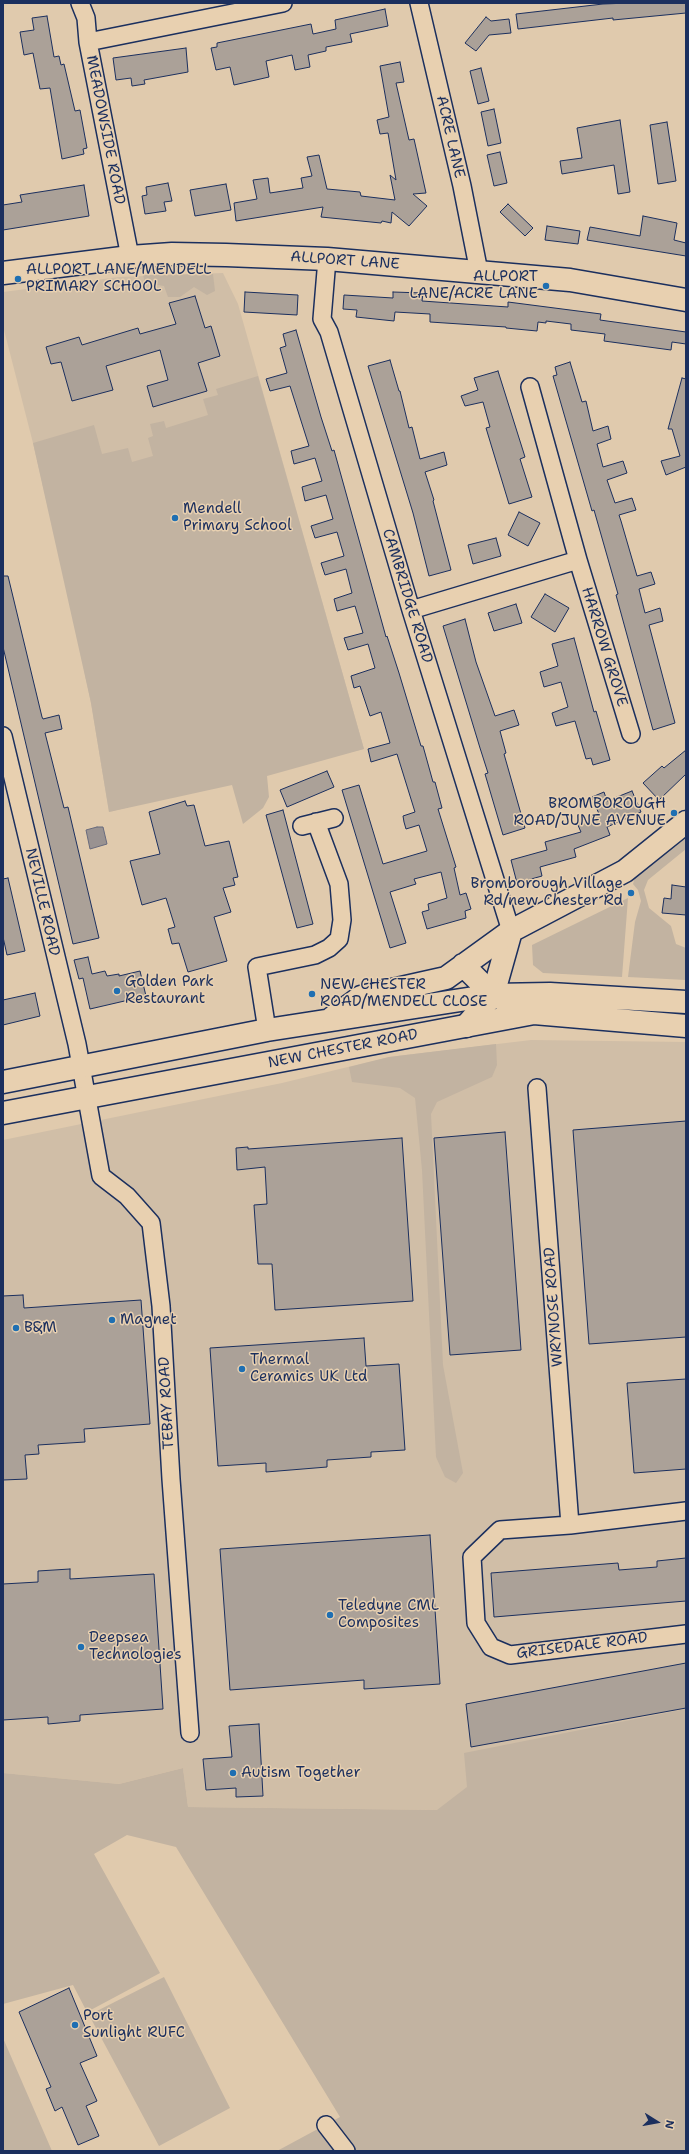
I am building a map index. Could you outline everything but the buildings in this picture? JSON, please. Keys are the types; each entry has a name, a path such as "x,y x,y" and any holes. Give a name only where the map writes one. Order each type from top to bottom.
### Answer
{"main road":[{"name":"ALLPORT LANE","path":"3,273 130,257 213,255 327,259 570,280 686,300"},
{"path":"329,1020 361,997 446,978 511,931 625,871 686,822"},
{"path":"466,1026 493,995 511,931"},
{"path":"463,965 493,995 534,1013"},
{"name":"NEW CHESTER ROAD","path":"3,1082 81,1068 267,1030 493,995 550,994 686,1002"},
{"name":"NEW CHESTER ROAD","path":"3,1113 534,1013 686,1026"},
{"path":"3,1099 67,1086 87,1097"}],"street":[{"name":"MEADOWSIDE ROAD","path":"80,3 86,18 88,42 130,257"},
{"path":"88,42 283,3"},
{"name":"ACRE LANE","path":"419,3 462,186 479,272"},
{"name":"CAMBRIDGE ROAD","path":"327,259 322,319 329,332 411,610 511,931"},
{"name":"HARROW GROVE","path":"530,387 578,560 631,734"},
{"path":"411,610 578,560"},
{"name":"NEVILLE ROAD","path":"3,736 87,1097"},
{"path":"267,1030 257,967 315,955 329,948 339,940 342,920 339,884 309,824 334,818"},
{"name":"WRYNOSE ROAD","path":"537,1088 570,1525"},
{"name":"TEBAY ROAD","path":"87,1097 101,1176 127,1196 151,1224 161,1306 171,1480 190,1733"},
{"name":"GRISEDALE ROAD","path":"686,1511 570,1525 500,1530 472,1557 476,1623 491,1648 510,1655 686,1634"},
{"path":"326,2125 346,2151"}],"shaded area":[{"name":"Mendell Primary School","path":"223,273 238,304 364,749 109,812 91,703 68,594 33,443 3,326 3,292 119,277"},
{"path":"213,274 215,291 207,295 194,287 180,297 168,297 164,286 145,283 143,275"},
{"name":"Mendell Primary School","path":"258,376 364,749 267,776 269,797 263,808 243,824 232,785 109,812 91,703 33,443 94,425 102,454 128,448 132,462 153,456 148,438 153,436 150,424 164,421 166,428 208,415 203,399 218,395 216,389"},
{"path":"103,827 107,844 90,849 86,830"},
{"path":"686,834 686,849 648,880 644,890 649,908 671,926 676,944 686,948 686,980 628,977 635,922 641,901 638,890 633,884 636,874"},
{"path":"628,898 622,977 543,973 533,965 532,945"},
{"path":"531,1040 686,1042 686,2151 437,1810 188,1807 183,1768 119,1784 3,1773 3,1140 282,1083 389,1057"},
{"path":"496,1044 497,1065 492,1077 437,1102 431,1114 443,1365 463,1473 456,1483 445,1477 436,1457 422,1170 415,1098 400,1088 352,1082 349,1067 389,1057"},
{"path":"686,1709 686,2151 277,2151 340,2117 176,1847 127,1835 94,1854 160,1973 87,2012 73,1985 3,2004 3,1773 119,1784 183,1768 188,1807 437,1810 467,1787 464,1753"},
{"path":"164,1977 230,2108 159,2146 89,2015"},
{"path":"3,2038 52,2151 3,2151"}],"place":[{"name":"ALLPORT LANE/MENDELL PRIMARY SCHOOL","path":"18,279"},
{"name":"ALLPORT LANE/ACRE LANE","path":"546,286"},
{"name":"Mendell Primary School","path":"175,518"},
{"name":"BROMBOROUGH ROAD/JUNE AVENUE","path":"674,813"},
{"name":"Bromborough Village Rd/new Chester Rd","path":"631,893"},
{"name":"Golden Park Restaurant","path":"117,991"},
{"name":"NEW CHESTER ROAD/MENDELL CLOSE","path":"312,994"},
{"name":"Magnet","path":"112,1320"},
{"name":"B&M","path":"16,1328"},
{"name":"Thermal Ceramics UK Ltd","path":"242,1369"},
{"name":"Teledyne CML Composites","path":"330,1615"},
{"name":"Deepsea Technologies","path":"81,1647"},
{"name":"Autism Together","path":"233,1773"},
{"name":"Port Sunlight RUFC","path":"75,2025"}]}
